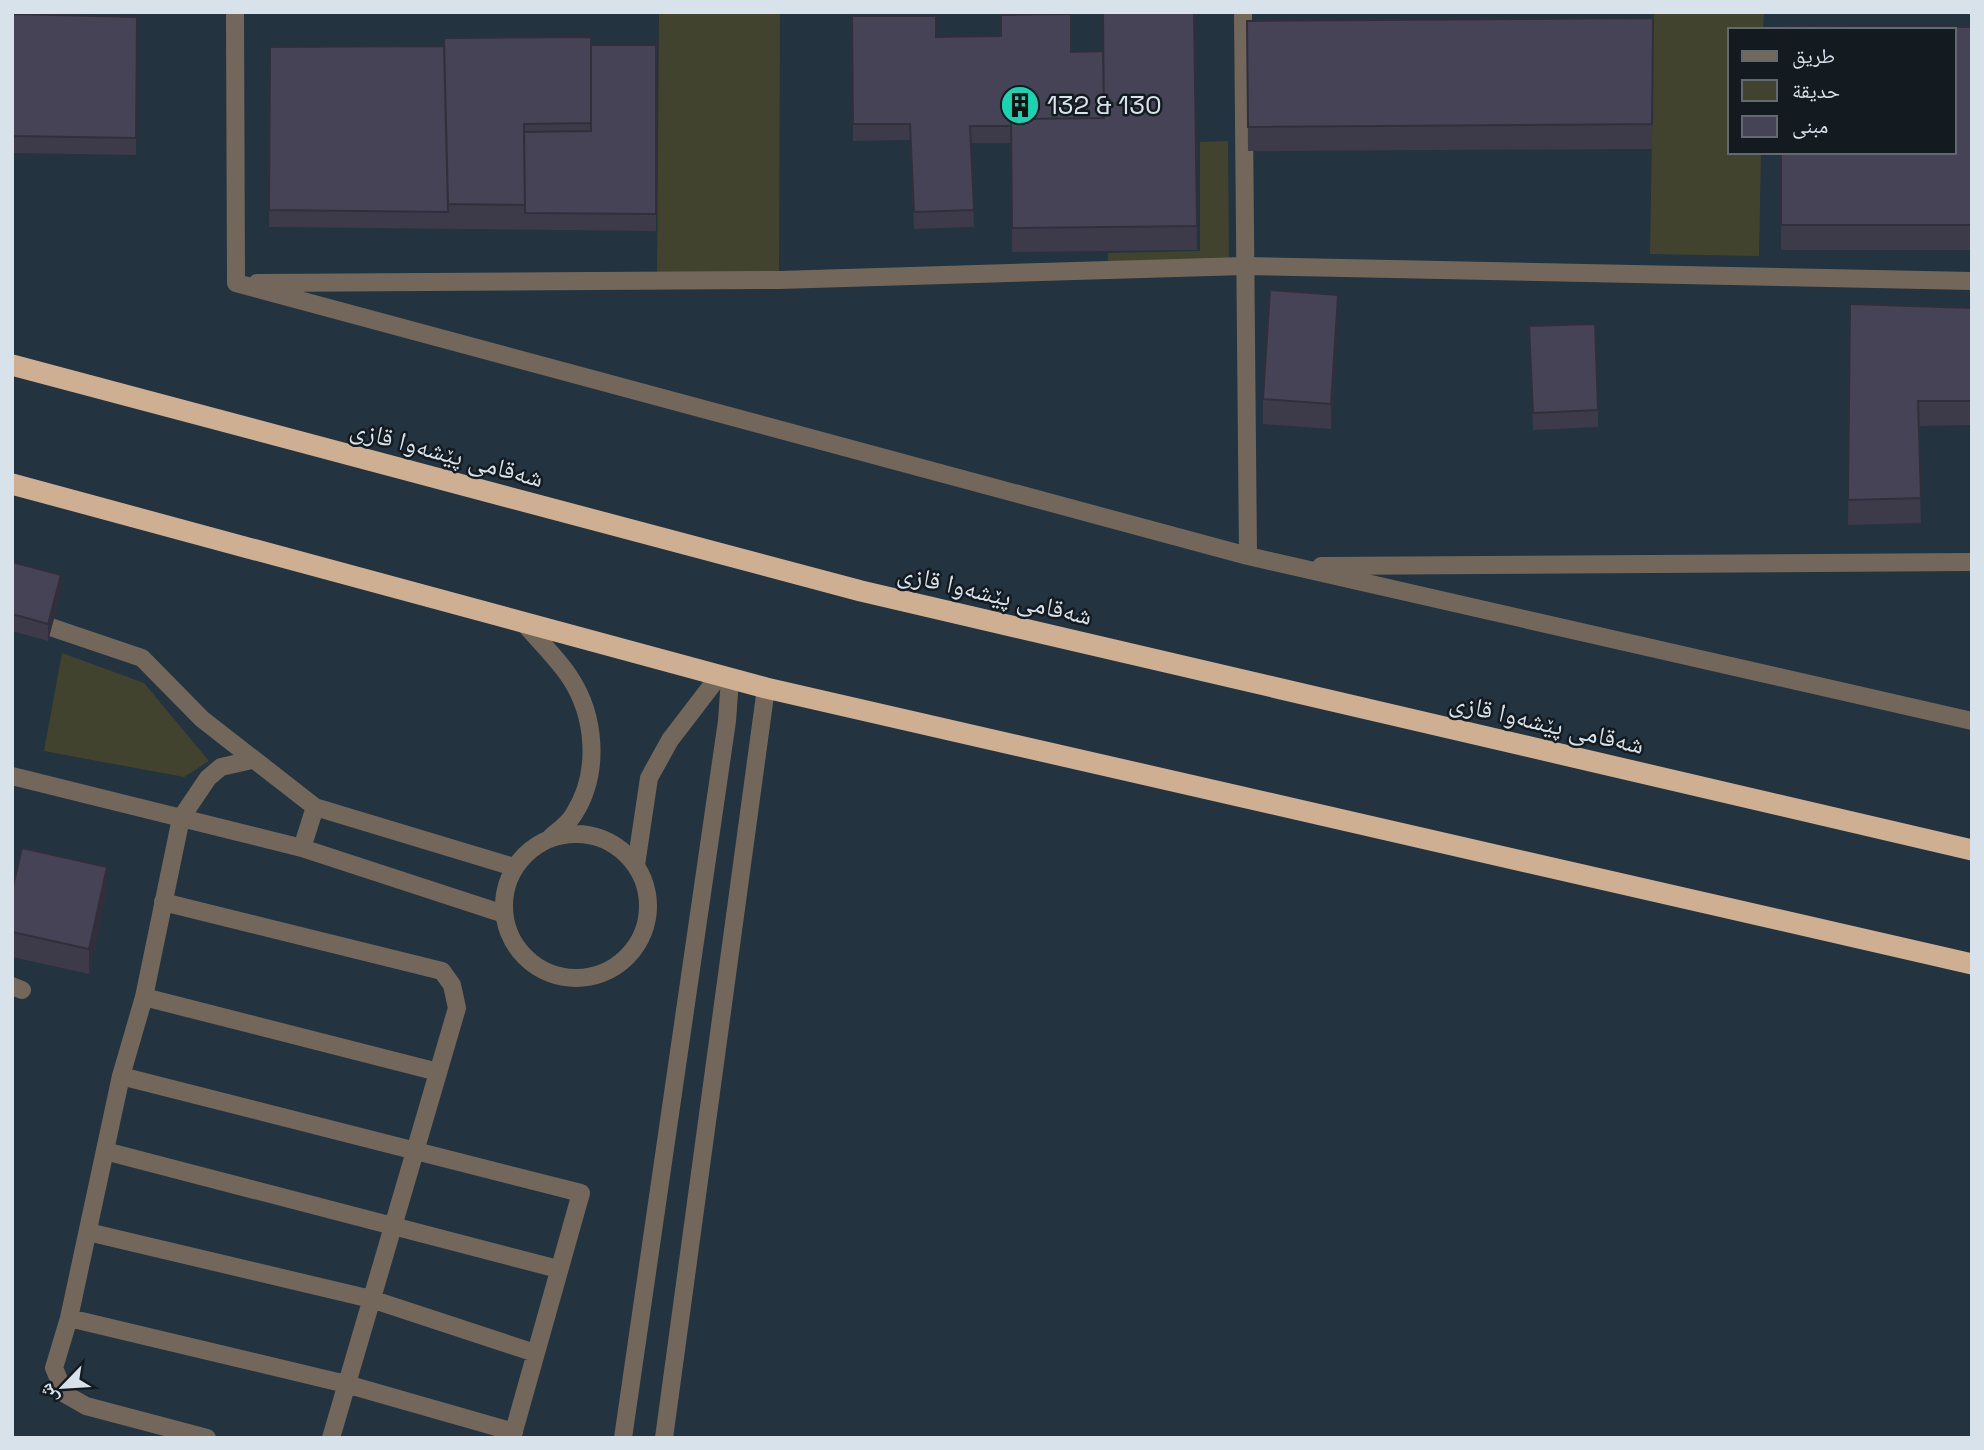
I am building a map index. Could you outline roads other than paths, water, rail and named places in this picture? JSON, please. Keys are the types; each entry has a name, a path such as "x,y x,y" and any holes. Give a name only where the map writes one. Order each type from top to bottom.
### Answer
{"highway":[{"name":"شەقامی پێشەوا قازی","path":"12,365 861,591 1972,850"},
{"path":"12,484 766,688 1972,964"}],"street":[{"path":"235,12 236,283"},
{"path":"1243,12 1248,556"},
{"path":"236,283 779,280 1244,265 1972,281"},
{"path":"236,283 1248,556 1972,721"},
{"path":"1290,566 1972,562"},
{"path":"12,614 142,658 202,719 316,807 514,867"},
{"path":"523,622 569,677 587,714 592,748 587,787 573,816 514,867 505,889 504,914 510,937 524,956 543,971 566,978 590,977 612,969 631,954 643,934 648,911 646,887 636,865 619,848 598,836 575,833 551,837"},
{"path":"636,865 649,778 670,740 725,677"},
{"path":"623,1438 725,735 725,677"},
{"path":"664,1438 766,688"},
{"path":"207,1438 86,1406 65,1394 54,1368 69,1318 121,1076 144,997 181,818 208,778 221,767 252,760"},
{"path":"12,776 302,848 504,914"},
{"path":"302,848 316,807"},
{"path":"163,902 442,971 452,985 457,1008 331,1438"},
{"path":"144,997 438,1072"},
{"path":"69,1318 346,1384 513,1435 581,1193 121,1076"},
{"path":"105,1151 392,1223 558,1269"},
{"path":"88,1232 371,1299 535,1353"}],"place":[{"name":"132 & 130","path":"1020,105"}]}
